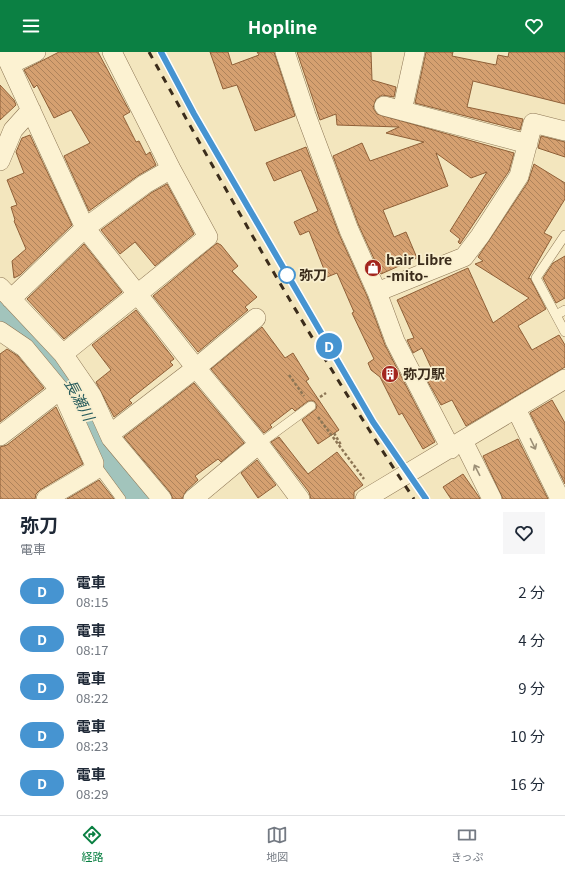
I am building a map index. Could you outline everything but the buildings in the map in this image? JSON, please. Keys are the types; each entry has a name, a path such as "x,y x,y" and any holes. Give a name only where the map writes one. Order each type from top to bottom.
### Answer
{"street":[{"path":"36,52 8,58 85,228 196,368 259,444 300,499"},
{"path":"63,354 208,237 171,169 112,52"},
{"path":"285,52 306,115 349,230 377,292 394,341 457,445 492,499"},
{"path":"402,111 414,52"},
{"path":"384,106 528,144"},
{"path":"0,161 13,130 31,110"},
{"path":"377,292 464,257 480,236 519,176 534,123 565,131"},
{"path":"162,499 110,434 92,396 63,354 5,293 85,228 145,184 171,169"},
{"path":"110,434 196,368 256,318"},
{"path":"0,331 25,348 60,390 94,463 93,471 46,499"},
{"path":"369,496 457,445 565,379"},
{"path":"0,436 60,390"},
{"path":"516,409 560,499"},
{"path":"193,499 259,444"}],"lane":[{"path":"565,235 536,278 565,332"},
{"path":"556,315 565,310"},
{"path":"259,444 311,406"},
{"path":"94,463 121,499"}],"path":[{"path":"289,375 342,449"},
{"path":"318,399 326,393"},
{"path":"334,433 369,496"}],"waterway":[{"name":"長瀬川","path":"0,316 22,327 49,352 67,377 116,471 142,499"}],"railway":[{"path":"149,52 244,222 310,334 378,445 414,499"},
{"path":"161,52 194,114 373,422 426,499"}],"train":[{"name":"D","path":"161,52 194,114 373,422 426,499"}],"place":[{"name":"hair Libre -mito-","path":"373,268"},
{"name":"弥刀","path":"287,275"},
{"name":"弥刀駅","path":"390,374"}]}
